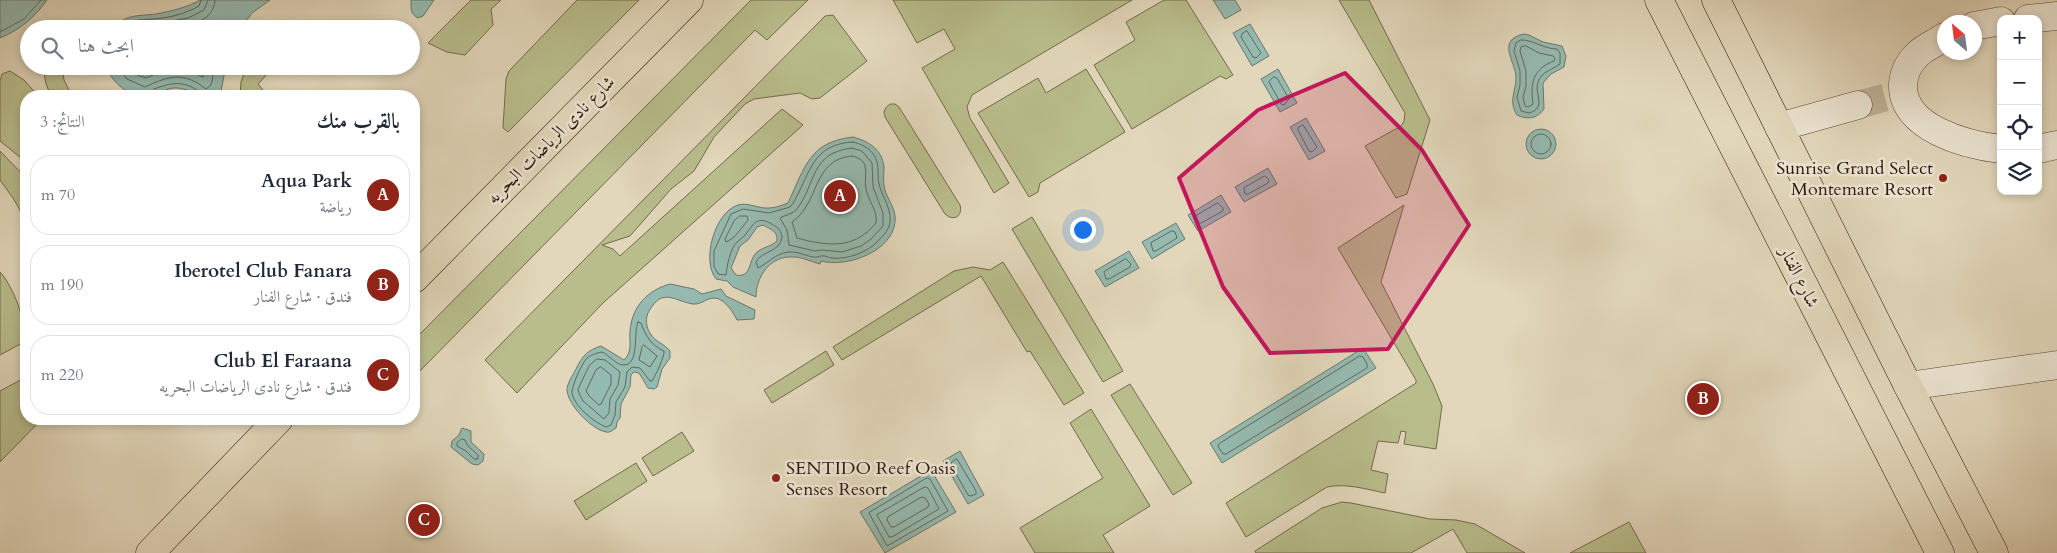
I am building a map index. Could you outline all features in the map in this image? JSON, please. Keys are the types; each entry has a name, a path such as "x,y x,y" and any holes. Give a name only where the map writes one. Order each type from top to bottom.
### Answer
{"main road":[{"name":"شارع نادى الرياضات البحريه","path":"420,273 689,0"},
{"name":"شارع الفنار","path":"1659,0 1940,553"},
{"path":"1716,0 1908,386 1994,553"},
{"path":"150,553 273,425"}],"street":[{"path":"2042,18 2057,16"},
{"path":"1982,25 1997,22"},
{"path":"1937,42 1919,52 1909,63 1895,94 1905,102 1917,118 1941,132 1981,147 1997,149"},
{"path":"1779,127 1858,105"},
{"path":"2042,147 2057,145"},
{"path":"1908,386 2057,365"}],"highlighted area":[{"path":"1345,73 1422,150 1469,225 1388,349 1270,353 1223,287 1179,178 1258,110"}],"green space":[{"path":"471,0 501,0 491,9 493,25 465,55 447,52 428,43"},
{"path":"577,0 639,0 508,132 503,128 506,79 509,71"},
{"path":"751,0 808,0 767,40 755,30 420,371 420,334"},
{"path":"893,0 1132,0 972,95 967,107 970,118 1009,183 994,193 922,68 955,49 944,29 917,43"},
{"path":"1164,0 1186,0 1233,75 1226,79 1220,76 1132,129 1094,65 1135,40 1126,22"},
{"path":"1339,0 1369,0 1430,120 1407,194 1396,198 1365,146 1401,126 1405,113"},
{"path":"833,15 867,61 820,98 812,99 800,93 754,99 745,104 714,137 694,171 671,189 630,236 602,245 613,249 620,256 782,109 803,125 603,303 517,393 485,360 825,16"},
{"path":"1086,69 1125,132 1040,183 1038,192 1029,197 978,113 1038,78 1046,93"},
{"path":"10,71 24,80 33,90 20,90 20,157 0,141 0,81 2,74"},
{"path":"44,75 63,75 69,90 48,90"},
{"path":"244,75 266,75 258,84 263,90 240,90"},
{"path":"890,104 895,104 899,107 960,205 961,209 957,217 952,218 945,214 885,117 885,109"},
{"path":"0,151 20,172 20,210 13,198 0,180"},
{"path":"1404,205 1381,282 1433,384 1442,406 1436,449 1404,444 1406,432 1401,431 1398,443 1378,441 1371,470 1388,474 1385,493 1348,486 1327,487 1246,537 1226,503 1416,383 1416,380 1338,248"},
{"path":"1032,217 1123,371 1103,382 1012,229"},
{"path":"1003,262 1084,393 1064,405 1030,351 1027,352 981,276 842,360 833,347 954,271 973,267 990,270"},
{"path":"0,272 10,286 20,311 20,344 0,355"},
{"path":"826,351 834,365 772,403 764,390"},
{"path":"20,380 20,425 36,425 0,462 0,391"},
{"path":"1130,384 1192,483 1173,495 1111,395"},
{"path":"1091,409 1150,506 1103,535 1114,553 1035,553 1020,528 1103,478 1070,423"},
{"path":"682,432 694,451 653,476 642,458"},
{"path":"636,463 647,481 586,520 574,501"},
{"path":"1342,502 1430,519 1456,520 1475,524 1525,553 1467,553 1453,529 1411,553 1256,553 1255,551 1322,508"},
{"path":"1629,522 1646,553 1570,553"}],"water":[{"path":"0,0 47,0 28,20 20,20 20,26 0,38"},
{"path":"200,0 270,0 252,13 247,20 124,20 189,5"},
{"path":"411,0 434,0 423,16 418,18 412,13"},
{"path":"1213,0 1235,0 1241,10 1225,19"},
{"path":"1250,24 1269,56 1252,66 1233,33"},
{"path":"1524,34 1543,42 1562,46 1566,56 1564,67 1551,74 1543,83 1544,109 1535,117 1528,118 1517,115 1514,110 1513,101 1516,77 1509,52 1511,41"},
{"path":"1278,69 1297,103 1280,112 1261,79"},
{"path":"110,75 224,75 221,90 171,88 166,90 125,90"},
{"path":"1306,118 1325,151 1309,160 1290,127"},
{"path":"1541,129 1547,130 1555,138 1555,150 1547,158 1541,159 1535,158 1527,150 1526,144 1527,138 1535,130"},
{"path":"853,137 859,139 873,147 883,161 884,186 895,217 892,233 886,242 866,255 855,260 843,262 831,263 821,261 820,264 794,257 785,257 771,264 766,269 759,282 756,297 733,287 727,281 716,279 712,271 710,249 717,226 730,209 746,204 769,208 788,203 810,158 827,144","holes":["763,225 775,233 777,241 756,253 745,274 736,275 731,268 740,246 748,240 757,227"]},
{"path":"1268,168 1277,184 1244,202 1235,187"},
{"path":"1221,195 1231,212 1198,231 1188,215"},
{"path":"1176,223 1185,239 1152,259 1142,242"},
{"path":"1129,251 1139,268 1105,287 1095,271"},
{"path":"670,284 694,289 702,294 721,289 726,296 755,310 754,319 737,320 727,305 715,298 697,304 669,297 659,299 649,311 647,325 652,336 670,351 670,358 662,369 657,387 654,389 648,388 639,373 634,372 631,375 630,387 621,404 620,418 616,428 609,432 600,430 581,416 571,402 567,390 569,382 583,357 601,346 624,360 630,350 631,322 642,300 655,290"},
{"path":"1363,348 1376,368 1222,463 1210,443"},
{"path":"462,428 471,431 471,442 484,454 483,461 478,465 472,464 451,447 452,441 459,435"},
{"path":"960,451 984,495 968,504 943,461"},
{"path":"931,470 956,512 885,553 860,512"}],"tunnel":[{"path":"1858,105 1887,97"}],"place":[{"name":"Sunrise Grand Select Montemare Resort","path":"1943,178"},
{"name":"Aqua Park","path":"840,196"},
{"name":"Iberotel Club Fanara","path":"1703,399"},
{"name":"SENTIDO Reef Oasis Senses Resort","path":"776,478"},
{"name":"Club El Faraana","path":"424,520"}]}
